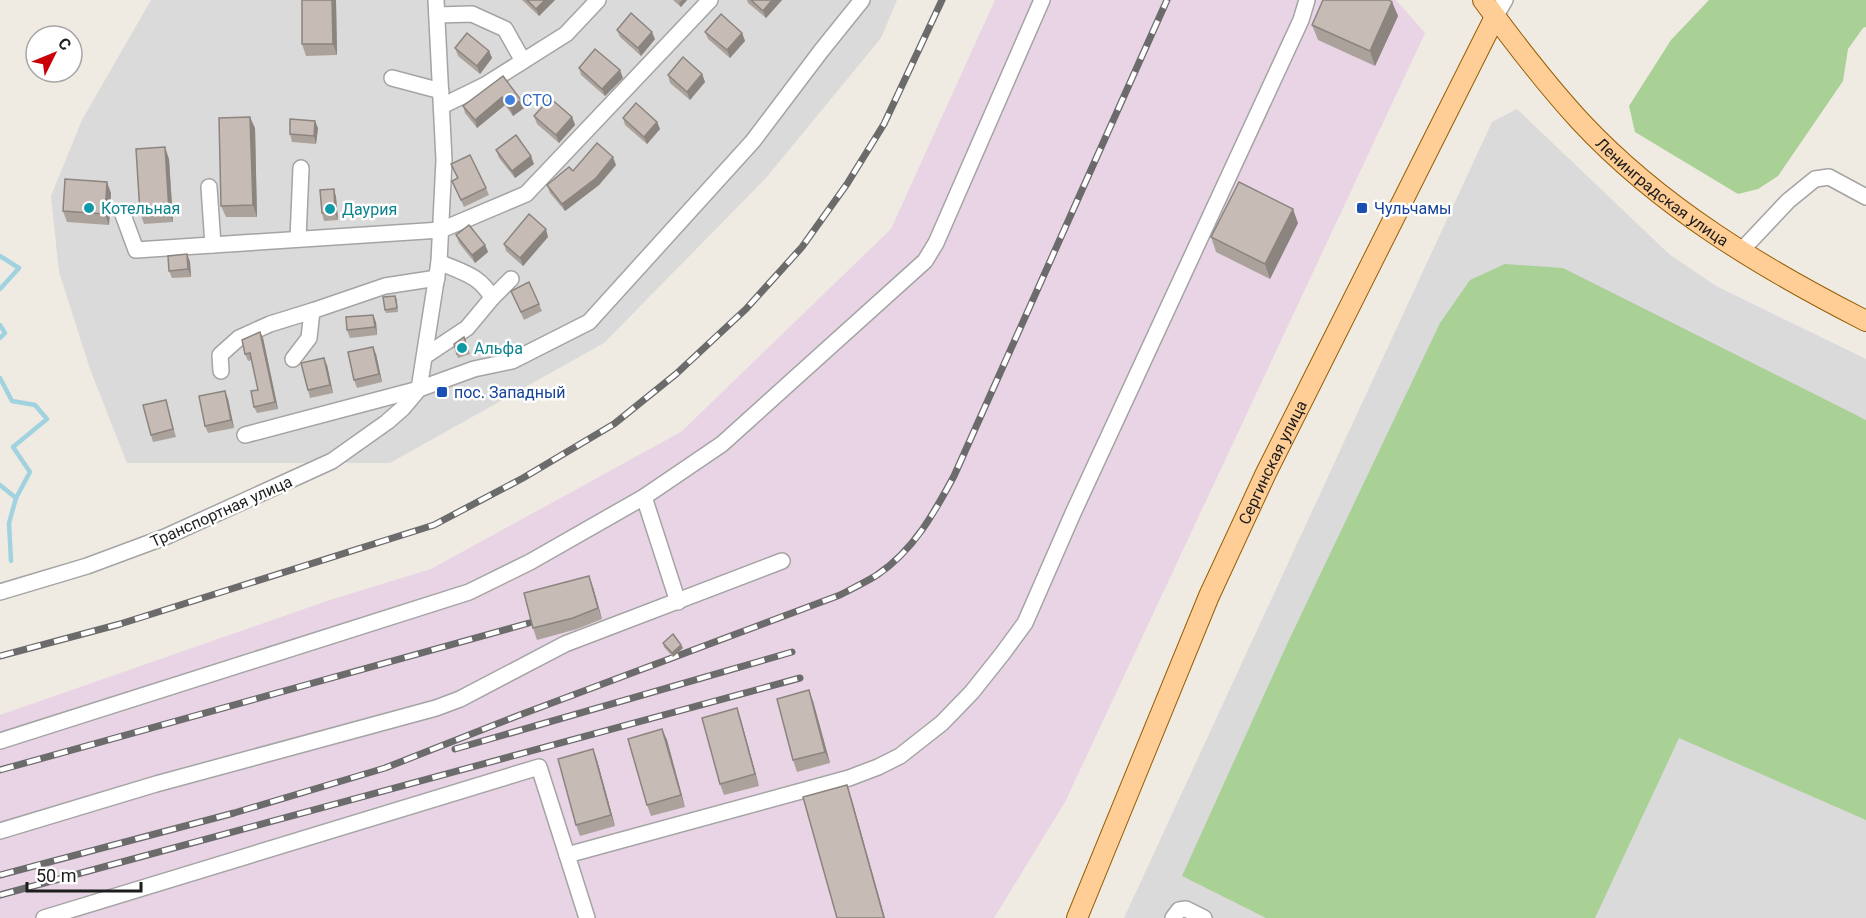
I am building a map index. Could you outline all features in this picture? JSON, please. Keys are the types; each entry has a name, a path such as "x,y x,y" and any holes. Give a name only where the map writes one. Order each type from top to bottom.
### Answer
{"main road":[{"name":"Ленинградская улица","path":"1483,0 1500,9 1543,78 1580,122 1619,160 1661,195 1740,252 1797,286 1866,321"},
{"name":"Сергинская улица","path":"1077,918 1209,596 1266,473 1500,9"}],"street":[{"path":"392,78 441,99 485,85 566,34 598,0"},
{"path":"122,212 135,250 441,230 526,194 710,0"},
{"path":"245,435 419,389 474,369 512,361 589,322 753,141 862,0"},
{"path":"0,741 469,592 530,562 644,497 722,444 925,261 936,243 1042,0"},
{"path":"567,855 849,778 878,767 900,756 942,723 972,692 1025,623 1074,511 1301,20 1307,0"},
{"path":"419,389 439,262 441,230 444,160 436,8 472,14 505,29 523,61"},
{"path":"298,239 301,168"},
{"path":"1740,252 1788,201 1815,179 1829,177 1866,197"},
{"path":"209,187 213,245"},
{"path":"439,262 469,274 486,285 492,298"},
{"path":"221,371 220,355 239,338 270,324 385,286 436,278"},
{"path":"425,356 466,328 512,279"},
{"path":"292,359 309,338 312,311"},
{"name":"Транспортная улица","path":"0,592 87,566 165,537 332,461 387,422 419,389"},
{"path":"363,403 387,422"},
{"path":"644,497 678,602"},
{"path":"0,831 156,784 436,708 460,699 565,644 782,561"},
{"path":"44,918 539,767 587,918"},
{"path":"1173,918 1179,910 1186,909 1204,918"}],"shaded area":[{"path":"151,0 897,0 881,38 766,178 604,343 390,463 127,463 90,369 59,272 51,196 82,120"},
{"path":"995,0 1396,0 1425,33 1065,802 994,918 0,918 0,715 330,600 431,569 681,432 891,229"},
{"path":"1517,109 1669,254 1716,286 1866,359 1866,918 1124,918 1492,122"}],"green space":[{"path":"1709,0 1866,0 1866,27 1848,49 1843,81 1778,176 1758,189 1738,194 1635,132 1629,106 1671,40"},
{"path":"1505,264 1563,268 1866,420 1866,820 1679,738 1595,918 1266,918 1182,876 1288,642 1440,323 1470,280"}],"building":[{"path":"302,0 332,0 333,44 302,44"},
{"path":"527,0 545,0 536,9"},
{"path":"751,0 772,0 763,11"},
{"path":"1323,0 1389,0 1392,2 1370,51 1312,25"},
{"path":"631,13 652,32 638,48 617,30"},
{"path":"721,14 742,33 727,50 705,32"},
{"path":"467,33 489,51 477,66 455,48"},
{"path":"595,49 620,70 602,89 579,68"},
{"path":"683,57 702,74 687,92 668,75"},
{"path":"503,76 521,100 510,108 502,97 475,120 463,106"},
{"path":"550,98 572,117 556,135 534,116"},
{"path":"636,103 657,122 644,137 623,118"},
{"path":"250,117 253,205 221,206 219,118"},
{"path":"290,119 315,121 314,136 290,134"},
{"path":"516,135 531,156 512,171 496,150"},
{"path":"597,143 613,157 596,178 562,204 547,185 569,167 573,171"},
{"path":"165,147 169,211 140,213 136,149"},
{"path":"470,155 486,188 461,200 452,181 458,178 451,164"},
{"path":"65,179 107,182 105,214 63,211"},
{"path":"1239,182 1293,209 1265,264 1211,237"},
{"path":"334,189 335,213 322,213 320,190"},
{"path":"529,214 546,229 520,258 504,244"},
{"path":"469,225 485,245 472,255 456,235"},
{"path":"187,254 188,269 169,271 168,256"},
{"path":"529,282 539,304 521,312 511,291"},
{"path":"395,296 397,308 385,310 383,297"},
{"path":"373,315 375,327 347,330 346,317"},
{"path":"260,332 275,402 254,407 251,391 258,390 250,353 245,354 242,340"},
{"name":"Альфа","path":"464,337 468,351 457,354 454,344"},
{"path":"373,347 379,374 354,380 348,352"},
{"path":"324,358 330,385 308,390 301,363"},
{"path":"225,391 231,420 205,426 199,396"},
{"path":"166,400 173,429 151,435 143,405"},
{"path":"589,576 598,608 573,618 533,628 524,593"},
{"path":"673,634 681,645 672,653 663,643"},
{"path":"809,690 825,752 793,760 777,699"},
{"path":"737,708 755,774 720,784 702,718"},
{"path":"662,729 681,795 647,805 628,739"},
{"path":"593,749 611,815 576,825 558,759"},
{"path":"847,785 884,918 837,918 803,797"}],"waterway":[{"path":"0,256 19,268 0,289"},
{"path":"0,325 5,333 0,338"},
{"path":"0,378 12,401 35,405 47,419 13,447 30,472 16,498 9,523 11,561"},
{"path":"0,485 16,498"}],"railway":[{"path":"0,656 120,624 434,525 523,478 614,424 676,374 746,309 802,247 847,184 884,124 942,0"},
{"path":"0,875 234,813 385,768 840,595 877,575 902,554 922,530 954,476 1167,0"},
{"path":"0,770 529,623"},
{"path":"455,749 792,652"},
{"path":"0,895 800,678"}],"place":[{"name":"СТО","path":"510,100"},
{"name":"Котельная","path":"89,208"},
{"name":"Чульчамы","path":"1362,208"},
{"name":"Даурия","path":"330,209"},
{"name":"Альфа","path":"462,348"},
{"name":"пос. Западный","path":"442,392"}]}
